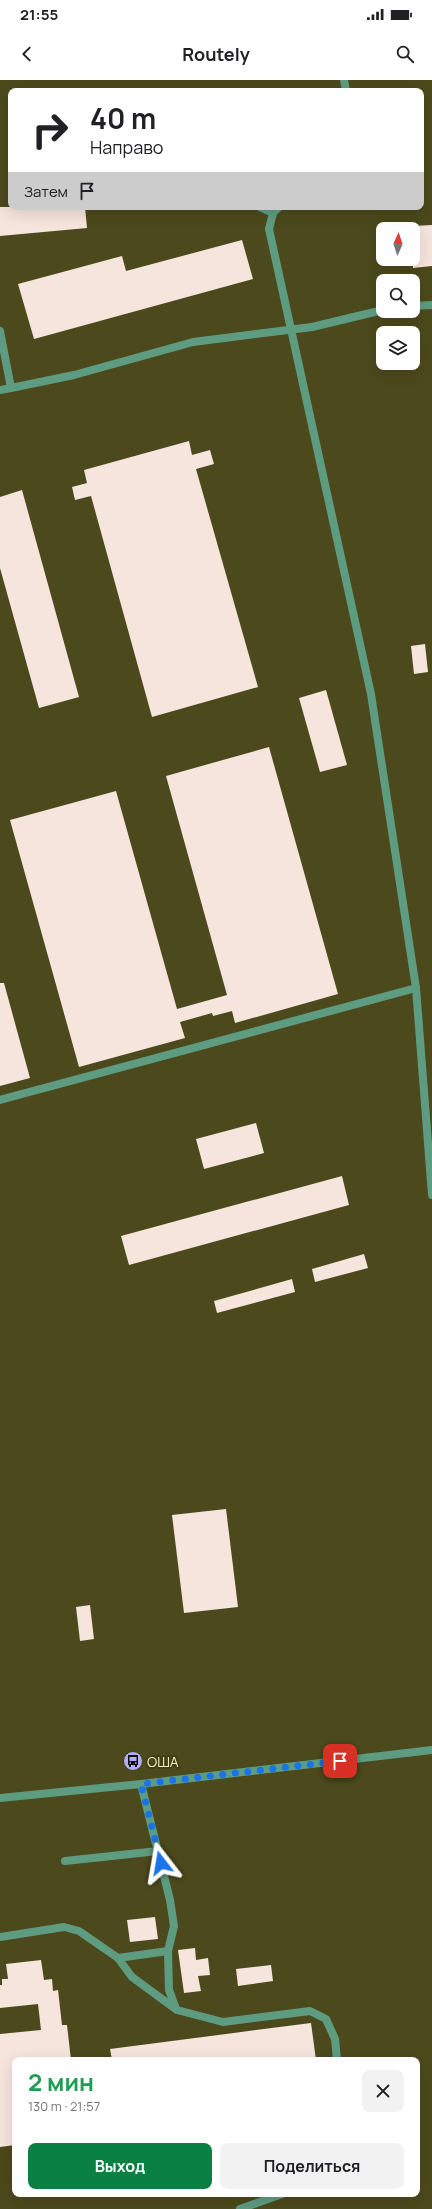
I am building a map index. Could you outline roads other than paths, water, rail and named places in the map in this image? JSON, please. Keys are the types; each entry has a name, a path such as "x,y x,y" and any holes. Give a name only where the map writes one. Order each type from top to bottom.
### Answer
{"street":[{"path":"266,210 273,213"},
{"path":"276,210 273,213 269,229 371,694 416,988 432,1195"},
{"path":"420,306 432,305"},
{"path":"0,390 74,375 193,342 312,326 376,312"},
{"path":"0,331 10,388"},
{"path":"0,1100 416,988"},
{"path":"0,1798 141,1784 432,1750"},
{"path":"141,1784 170,1900 174,1926 168,1951 169,1990 177,2010"},
{"path":"65,1861 158,1850"},
{"path":"0,1937 64,1927 79,1931 118,1958 132,1978 177,2010 223,2022 310,2011 326,2019 335,2039 337,2057"},
{"path":"118,1958 168,1951"},
{"path":"240,2209 274,2197"}],"place":[{"name":"ОША","path":"133,1761"}]}
